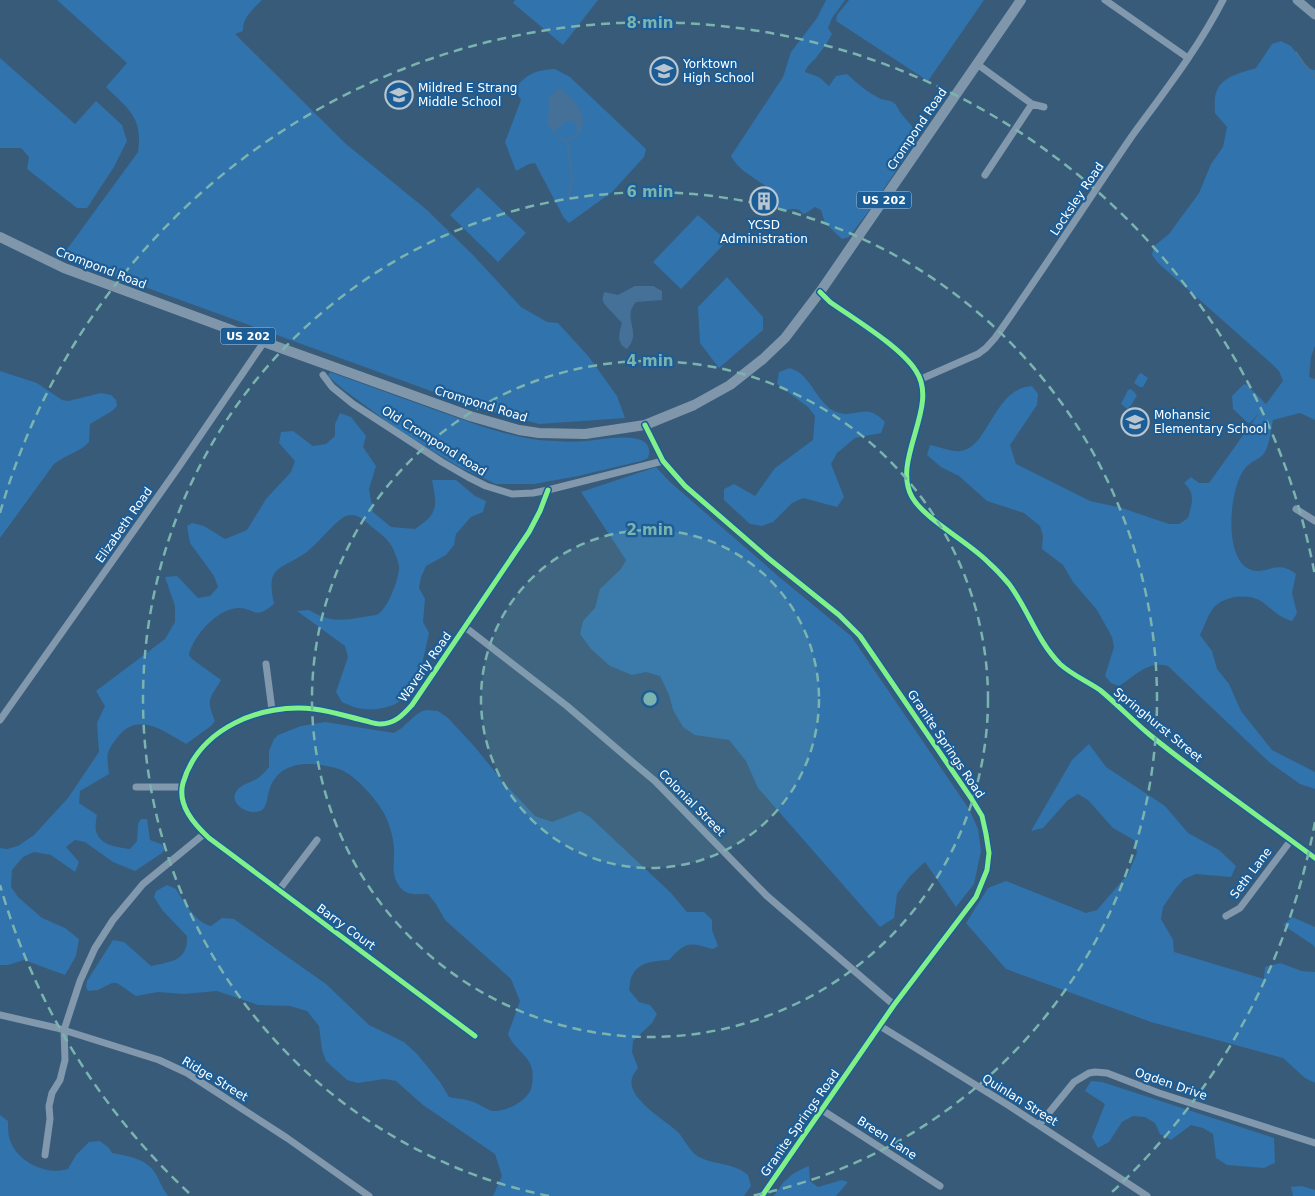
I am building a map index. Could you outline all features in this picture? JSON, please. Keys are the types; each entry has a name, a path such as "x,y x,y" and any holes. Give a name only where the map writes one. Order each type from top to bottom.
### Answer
{"highway":[{"name":"Crompond Road","path":"0,237 64,268 470,416 519,430 539,433 584,434 645,425 694,405 718,392 748,372 785,338 820,292 1022,0"}],"main road":[{"path":"1297,0 1315,14"}],"street":[{"path":"1105,0 1188,58"},
{"name":"Locksley Road","path":"920,379 978,354 986,348 1025,296 1132,136 1188,58 1223,0"},
{"path":"977,64 1032,104 1044,107"},
{"path":"985,175 1032,104"},
{"name":"Springhurst Street","path":"820,292 830,302 906,358 920,379 924,394 910,451 908,472 908,484 912,498 930,516 975,549 1010,585 1042,642 1071,673 1099,690 1150,735 1315,858"},
{"name":"Elizabeth Road","path":"0,720 264,342"},
{"name":"Old Crompond Road","path":"323,375 332,387 387,427 468,477 486,486 512,494 548,490 663,460"},
{"name":"Granite Springs Road","path":"645,425 663,460 685,486 768,558 850,625 860,636 949,764 982,816 989,853 987,870 976,897 894,1005 762,1196"},
{"name":"Waverly Road","path":"182,788 186,773 195,756 222,731 242,719 283,708 315,709 380,724 395,721 412,705 529,532 548,490"},
{"path":"1296,509 1315,521"},
{"name":"Colonial Street","path":"465,627 567,706 637,765 655,781 767,896 894,1005"},
{"path":"266,664 272,710"},
{"path":"45,1155 50,1119 49,1106 52,1093 60,1080 65,1060 64,1030 80,981 95,948 113,920 143,884 204,834 189,816 182,801 182,788 136,787"},
{"name":"Barry Court","path":"204,834 475,1036"},
{"path":"279,890 318,840"},
{"name":"Seth Lane","path":"1226,916 1240,908 1291,840"},
{"name":"Ridge Street","path":"0,1015 64,1030 159,1060 187,1073 286,1138 369,1196"},
{"name":"Quinlan Street","path":"880,1026 1040,1125 1147,1196"},
{"name":"Ogden Drive","path":"1040,1125 1074,1082 1089,1073 1095,1072 1107,1073 1160,1093 1315,1143"},
{"name":"Breen Lane","path":"822,1110 940,1186"}],"shaded area":[{"path":"57,0 262,0 246,18 243,31 235,34 346,144 427,210 473,255 521,307 547,322 558,323 589,357 617,396 625,418 539,424 475,407 65,258 65,252 138,152 139,140 136,122 128,108 106,87 127,63"},
{"path":"515,0 598,0 563,45 513,3"},
{"path":"826,0 845,0 832,18 828,28 832,34 805,72 819,77 829,86 836,76 847,74 870,93 895,104 911,125 914,133 910,150 871,208 849,237 842,239 825,223 821,210 815,207 803,214 798,209 781,211 774,203 776,197 771,191 741,168 731,156 783,77 791,52 817,18"},
{"path":"849,0 984,0 928,81 836,21 837,15"},
{"path":"1281,41 1291,46 1308,69 1315,70 1315,346 1311,357 1309,377 1315,379 1315,420 1300,413 1273,420 1266,450 1246,467 1240,476 1231,521 1235,551 1241,562 1249,569 1261,571 1276,567 1296,574 1292,593 1297,613 1292,621 1278,614 1259,600 1247,597 1227,599 1212,610 1200,635 1212,651 1217,669 1229,684 1241,711 1272,750 1315,772 1315,789 1300,784 1269,762 1168,666 1154,665 1148,667 1119,686 1111,683 1105,676 1114,647 1112,637 1097,610 1073,582 1063,565 1042,549 1043,536 1040,526 1024,513 987,501 959,476 941,467 927,455 930,445 957,451 971,447 979,439 1000,406 1009,396 1019,389 1032,386 1038,394 1037,405 1010,445 1016,464 1090,501 1122,508 1169,524 1179,524 1188,518 1192,495 1184,483 1191,477 1199,483 1209,483 1259,413 1248,423 1233,409 1232,396 1244,384 1266,404 1283,381 1279,371 1272,364 1158,263 1152,255 1154,246 1169,234 1199,193 1211,164 1223,147 1227,127 1215,113 1215,98 1219,87 1232,76 1256,68 1272,44"},
{"path":"0,58 75,124 96,101 122,125 127,141 114,167 87,208 77,208 27,169 29,157 21,148 0,148"},
{"path":"555,69 570,77 646,149 644,157 612,192 569,223 564,218 535,163 516,171 505,142 521,100 514,89 532,74 542,70"},
{"path":"560,88 576,104 583,117 581,131 576,137 577,126 572,121 567,121 555,130 556,136 547,122 548,100"},
{"path":"478,187 526,233 498,262 450,215"},
{"path":"698,215 727,241 681,289 653,262"},
{"path":"727,277 763,317 763,330 719,368 700,343 698,307"},
{"path":"635,286 653,286 662,291 662,300 636,302 631,314 633,336 627,349 620,341 619,334 622,323 606,305 603,298 604,292 618,295"},
{"path":"790,368 799,372 825,404 834,411 848,414 865,411 871,412 885,422 881,433 855,438 837,453 831,464 844,497 837,507 803,498 792,503 773,522 762,526 750,524 724,500 724,489 734,484 755,496 775,468 813,440 815,416 808,407 777,384 779,372"},
{"path":"0,371 37,383 62,400 68,401 101,393 111,395 116,400 117,406 90,424 89,442 54,464 0,538"},
{"path":"330,372 466,421 525,438 567,442 615,438 637,439 645,442 649,448 648,458 578,476 534,484 496,484 459,467 400,431 344,390 328,376"},
{"path":"1141,373 1148,378 1143,387 1134,383"},
{"path":"1131,389 1137,395 1127,409 1121,404 1128,390"},
{"path":"340,413 351,417 366,436 363,447 376,466 369,489 373,512 391,527 415,529 428,518 432,513 435,503 432,480 456,480 475,496 486,501 483,512 471,517 456,534 454,545 446,555 426,566 421,577 419,588 425,599 423,622 429,633 418,676 412,688 405,697 381,709 361,709 342,702 336,692 348,657 345,646 297,611 309,610 322,617 335,620 373,616 382,611 386,606 399,571 398,561 392,547 385,538 363,519 353,515 346,516 304,554 276,571 272,583 274,604 258,613 238,608 222,613 207,625 195,640 189,655 221,680 210,700 210,708 215,721 211,726 186,744 160,729 142,724 133,725 125,730 110,747 107,758 109,774 80,791 79,803 97,815 96,829 101,840 110,845 130,849 137,841 138,824 141,819 147,819 150,840 161,844 165,849 162,853 135,871 113,862 85,842 75,840 66,847 79,862 75,872 51,855 34,852 23,857 12,870 11,887 18,897 42,918 65,928 79,939 76,956 65,975 24,960 8,965 0,965 0,848 7,849 18,846 34,835 68,798 99,752 97,723 105,706 96,691 165,639 175,622 175,606 165,577 177,576 198,598 210,596 218,587 214,576 190,543 187,526 192,523 204,526 225,539 247,530 266,499 291,472 295,461 279,443 281,432 293,431 313,446 326,444 335,436 335,424"},
{"path":"656,467 670,482 778,576 851,636 969,809 978,829 981,851 974,884 956,907 925,862 910,876 897,894 894,918 880,927 758,788 746,761 729,740 695,735 683,727 673,710 669,695 660,676 646,672 632,675 610,666 591,649 580,634 583,621 595,608 600,589 621,569 626,560 581,492"},
{"path":"422,711 438,711 448,718 535,816 552,822 580,811 590,817 671,893 687,912 704,912 712,920 712,930 718,946 713,949 693,944 684,946 669,960 649,962 640,966 632,976 629,990 639,1002 650,1005 657,1014 652,1023 633,1041 632,1052 638,1068 632,1077 632,1086 640,1101 678,1132 697,1156 737,1168 748,1175 751,1186 744,1196 493,1196 502,1176 495,1154 423,1105 396,1081 384,1079 358,1083 347,1080 326,1061 322,1050 319,1026 307,1011 290,1006 258,1005 217,991 184,994 158,992 136,996 117,983 112,983 98,990 88,991 86,987 87,981 113,940 124,942 151,966 172,961 185,951 187,936 163,911 154,897 156,891 167,885 176,889 190,911 200,921 211,926 222,918 234,919 326,984 369,1025 404,1042 417,1054 440,1082 449,1097 473,1102 493,1111 504,1110 525,1098 531,1089 533,1074 528,1060 513,1043 508,1034 520,1001 511,979 445,920 428,894 409,893 400,887 394,873 394,847 389,824 373,797 346,772 329,766 307,764 288,768 280,773 273,781 265,805 260,811 245,810 240,807 235,799 238,789 258,778 269,767 269,751 274,739 278,735 301,726 325,722 394,733"},
{"path":"1089,744 1106,767 1165,806 1188,833 1219,850 1236,866 1231,877 1196,874 1184,879 1176,888 1163,907 1161,919 1173,940 1174,952 1264,979 1265,967 1280,963 1302,971 1315,972 1315,1083 1305,1078 1283,1058 1151,1022 1006,969 966,923 988,888 1006,881 1086,913 1097,910 1128,874 1137,853 1134,840 1113,828 1088,800 1078,794 1068,800 1043,828 1031,831 1072,760"},
{"path":"1292,917 1315,927 1315,948 1283,925"},
{"path":"1091,1081 1102,1082 1274,1138 1275,1163 1264,1168 1227,1165 1216,1158 1213,1134 1203,1128 1191,1125 1171,1140 1160,1134 1155,1123 1145,1117 1133,1116 1122,1122 1109,1142 1098,1148 1092,1137 1105,1104 1085,1091"},
{"path":"0,1115 8,1121 10,1140 19,1155 42,1169 60,1171 68,1169 76,1155 89,1142 100,1141 112,1153 138,1159 149,1166 168,1196 0,1196"},
{"path":"809,1166 810,1181 818,1187 842,1180 848,1182 836,1196 774,1196 788,1178 797,1171"},
{"path":"1302,1186 1315,1190 1315,1196 1293,1196 1291,1187"}],"waterway":[{"path":"1296,52 1315,76"},
{"path":"556,136 566,140 576,136"},
{"path":"567,140 572,180 569,194 571,201"}],"cycle path":[{"path":"820,292 830,302 900,352 916,371 922,385 923,400 910,450 907,482 912,497 918,506 937,523 982,556 1002,576 1016,594 1045,645 1060,664 1100,690 1170,751 1315,858"},
{"path":"645,425 663,461 685,486 768,558 839,615 860,636 982,816 989,853 987,870 976,897 894,1005 762,1196"},
{"path":"475,1036 209,838 188,814 182,799 183,783 191,764 203,747 235,723 253,715 273,710 314,709 380,724 394,721 402,715 412,705 529,532 548,490"}],"place":[{"name":"Yorktown High School","path":"664,71"},
{"name":"Mildred E Strang Middle School","path":"399,95"},
{"name":"YCSD Administration","path":"764,201"},
{"name":"Mohansic Elementary School","path":"1135,422"}]}
